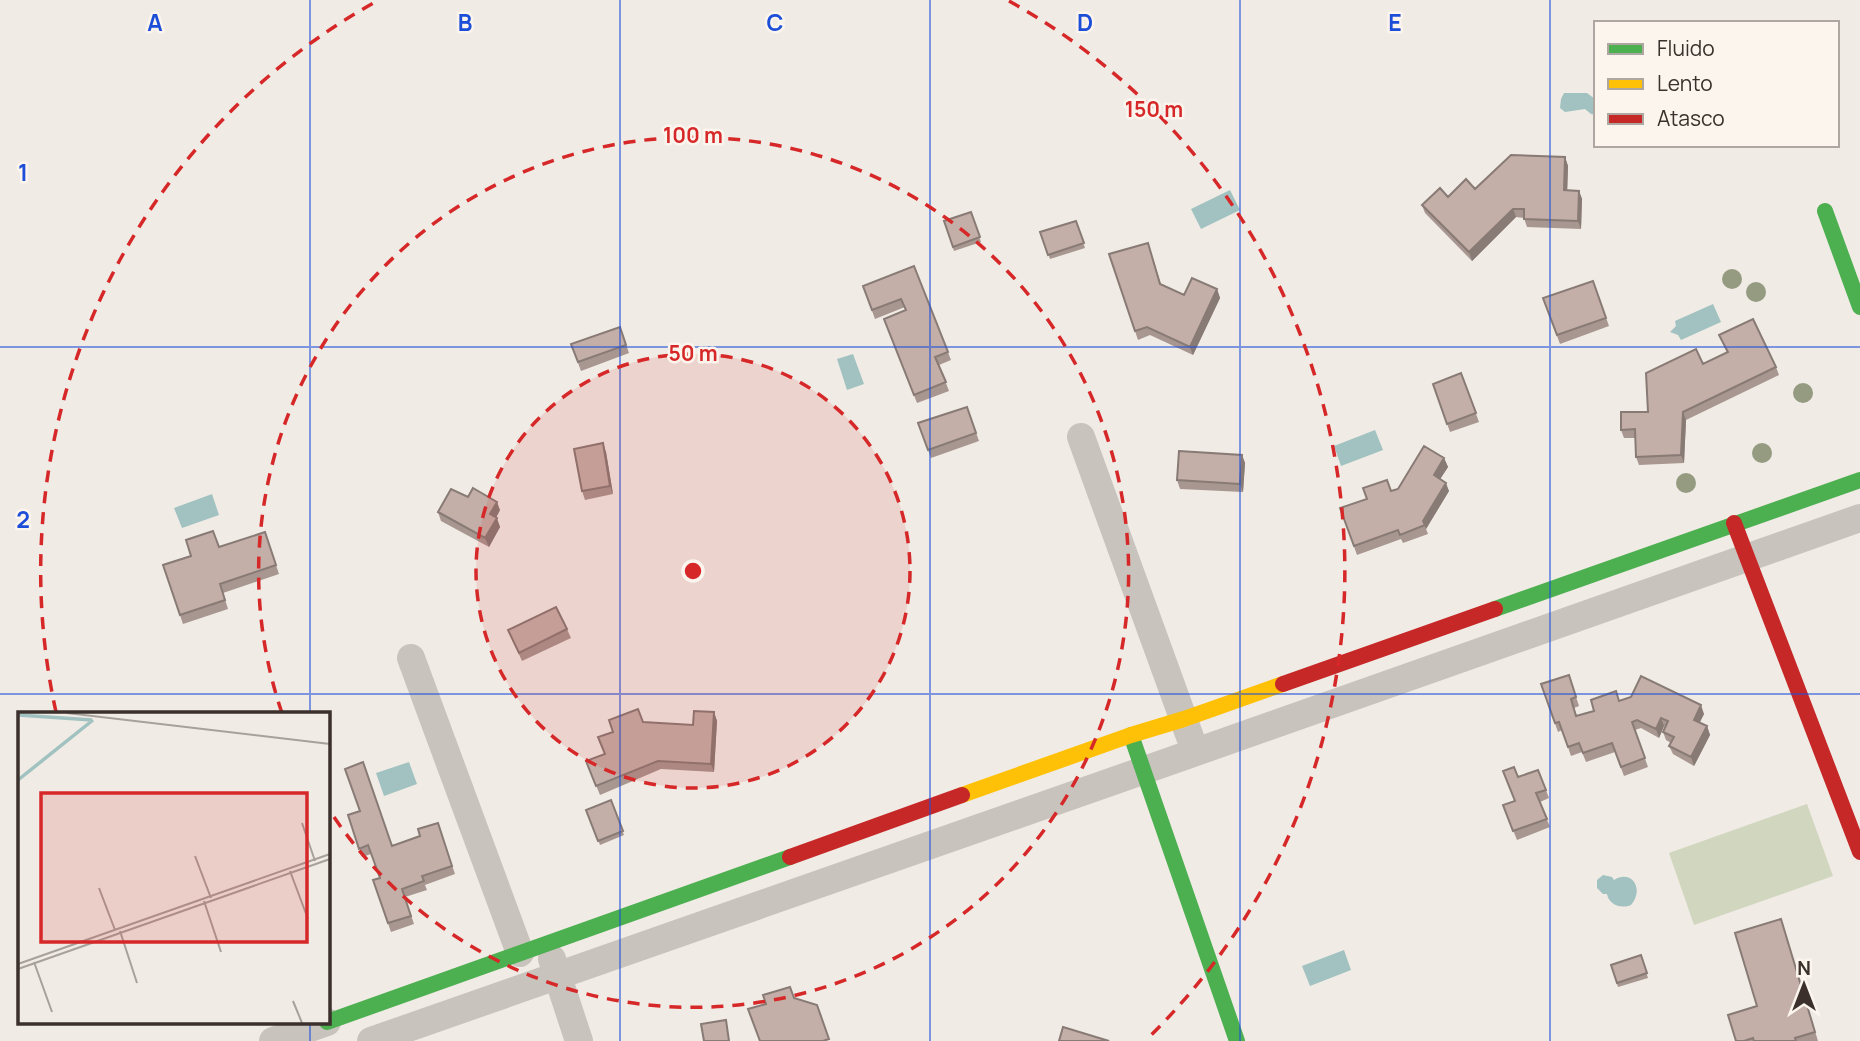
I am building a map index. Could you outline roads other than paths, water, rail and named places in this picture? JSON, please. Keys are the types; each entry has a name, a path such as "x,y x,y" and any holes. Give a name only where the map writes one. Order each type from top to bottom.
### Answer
{"street":[{"path":"1825,211 1860,307"},
{"path":"1081,437 1196,752"},
{"path":"329,1021 1131,735 1184,719 1860,480"},
{"path":"371,1041 1860,518"},
{"path":"1734,523 1860,852"},
{"path":"411,658 520,953"},
{"path":"1131,735 1237,1041"},
{"path":"547,944 579,1041"},
{"path":"273,1041 321,1024"}],"water":[{"path":"1564,93 1587,93 1594,98 1594,115 1585,109 1565,112 1560,108"},
{"path":"1230,190 1240,210 1201,229 1191,209"},
{"path":"1713,304 1721,322 1681,340 1678,335 1670,332 1676,326 1675,321"},
{"path":"853,354 864,384 847,390 837,359"},
{"path":"1375,430 1383,450 1341,466 1334,446"},
{"path":"212,494 219,515 182,528 174,508"},
{"path":"409,762 417,784 384,796 376,773"},
{"path":"1603,875 1614,880 1626,877 1634,882 1637,892 1631,905 1616,905 1610,901 1607,894 1597,888 1597,880"},
{"path":"1344,950 1351,970 1310,986 1302,966"}]}
